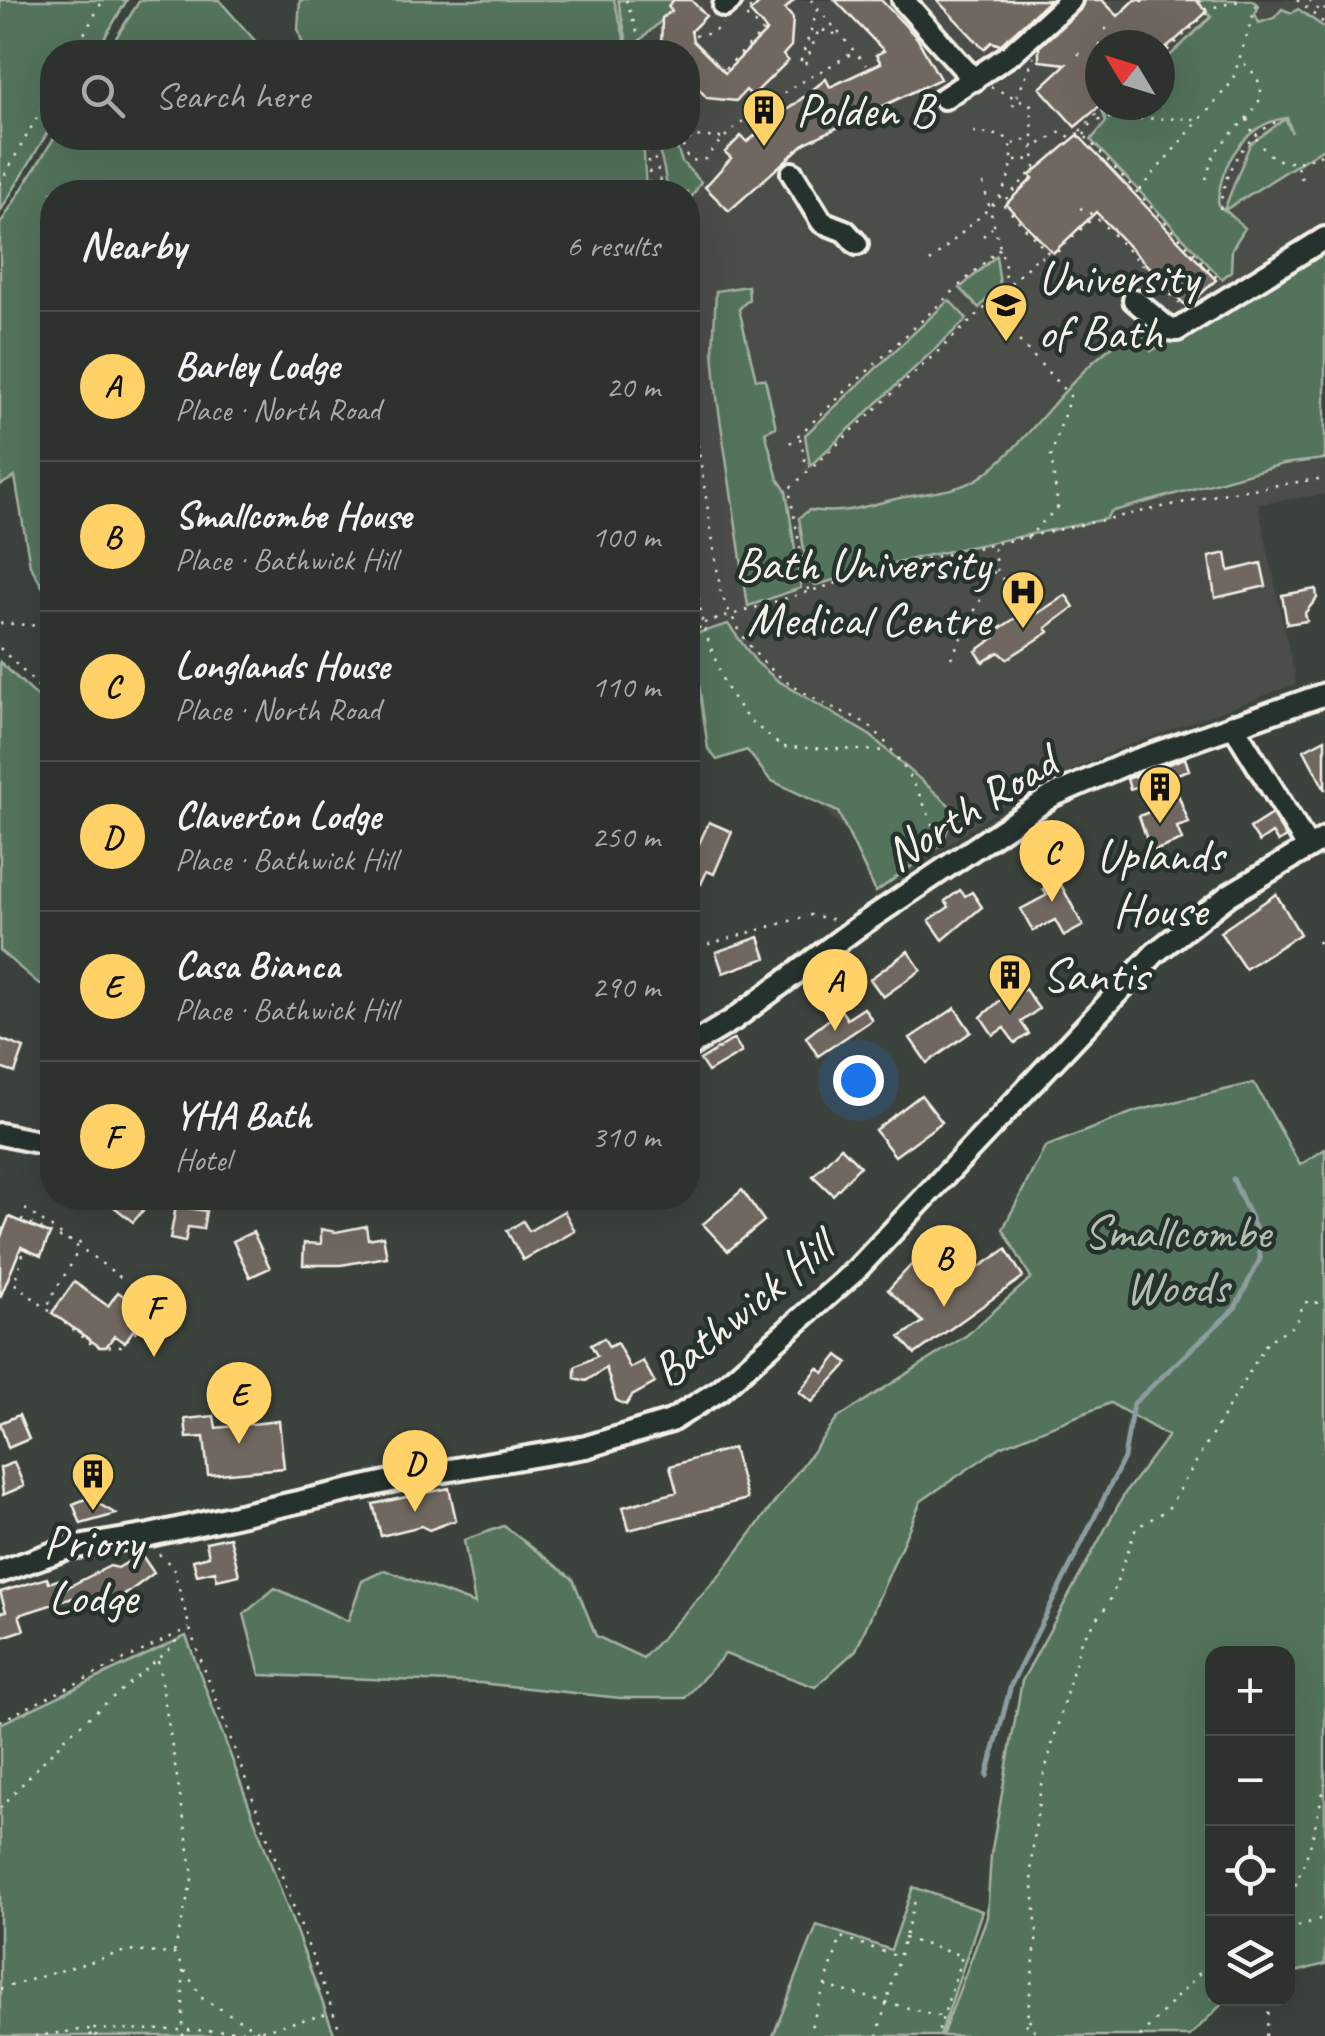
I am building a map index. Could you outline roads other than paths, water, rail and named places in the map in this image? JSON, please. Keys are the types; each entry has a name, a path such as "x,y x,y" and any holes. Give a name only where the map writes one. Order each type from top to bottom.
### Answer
{"street":[{"path":"903,0 976,79"},
{"path":"944,98 976,79 1071,0"},
{"path":"792,173 822,222 846,232 857,244"},
{"path":"1134,300 1169,330 1177,330 1325,238"},
{"name":"North Road","path":"700,1040 733,1020 944,866 1052,796 1325,694"},
{"path":"1232,726 1316,842"},
{"name":"Bathwick Hill","path":"0,1572 64,1549 150,1535 408,1477 586,1447 671,1421 720,1390 855,1271 1155,953 1218,903 1316,842"},
{"path":"0,1134 40,1142"}],"waterway":[{"path":"987,1776 1011,1685 1124,1458 1133,1404 1235,1308 1260,1259 1259,1236 1233,1179"}],"place":[{"name":"Polden B","path":"764,148"},
{"name":"University of Bath","path":"1006,343"},
{"name":"Bath University Medical Centre","path":"1023,630"},
{"name":"Uplands House","path":"1160,825"},
{"name":"Longlands House","path":"1052,902"},
{"name":"Santis","path":"1010,1013"},
{"name":"Barley Lodge","path":"835,1031"},
{"name":"Smallcombe House","path":"944,1307"},
{"name":"YHA Bath","path":"154,1357"},
{"name":"Casa Bianca","path":"239,1444"},
{"name":"Priory Lodge","path":"93,1512"},
{"name":"Claverton Lodge","path":"415,1512"}],"park label":[{"name":"Smallcombe Woods","path":"1177,1260"}]}
